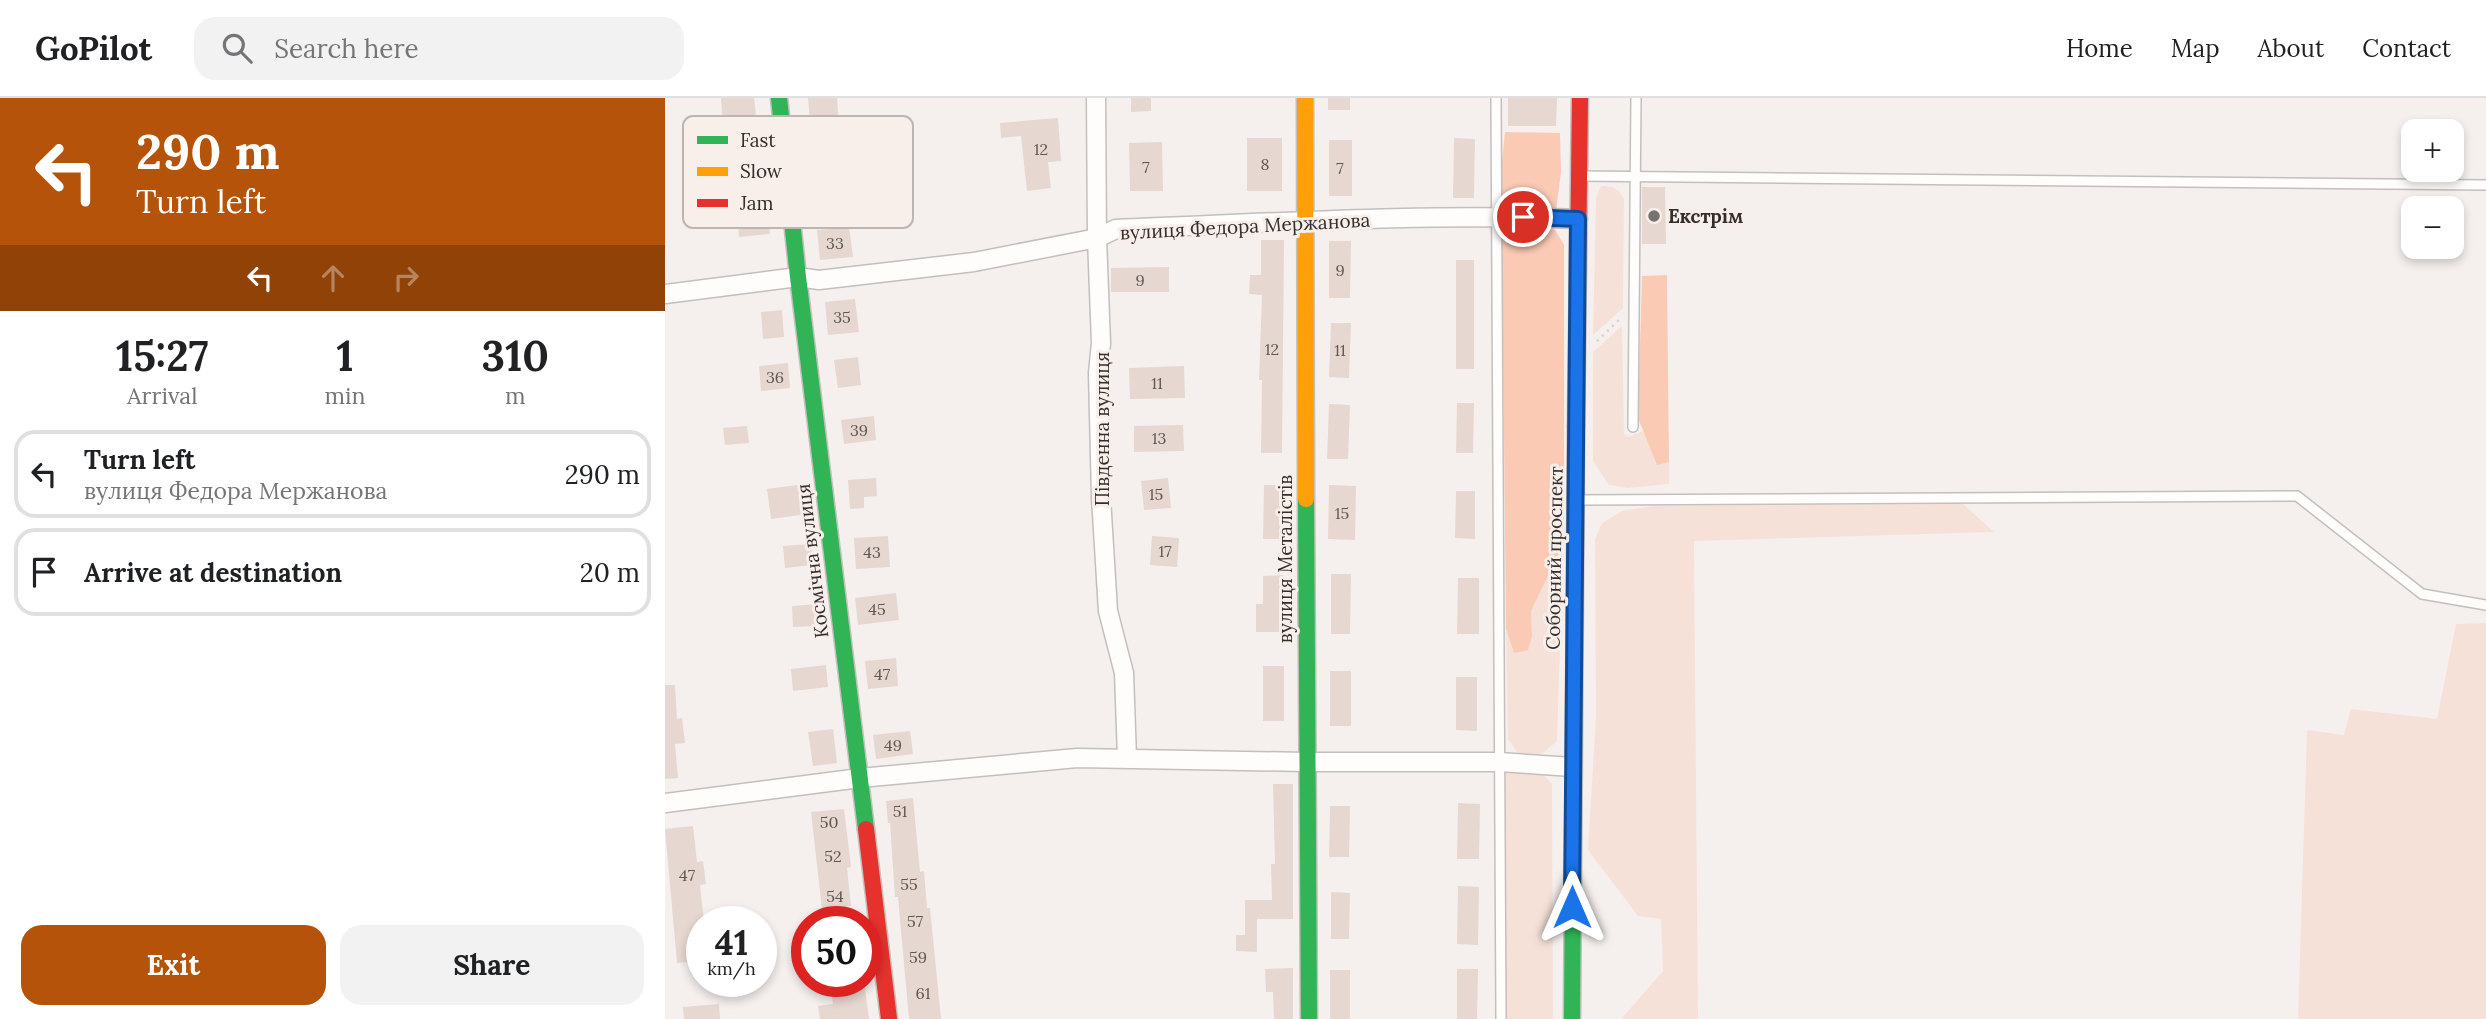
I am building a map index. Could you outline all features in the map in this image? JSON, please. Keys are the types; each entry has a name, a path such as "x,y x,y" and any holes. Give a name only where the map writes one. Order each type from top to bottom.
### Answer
{"street":[{"name":"Космічна вулиця","path":"779,98 781,116"},
{"name":"Південна вулиця","path":"1096,98 1101,498 1108,611 1124,673 1127,758"},
{"name":"вулиця Металістів","path":"1305,98 1309,1019"},
{"name":"Соборний проспект","path":"1572,1019 1572,768 1580,98"},
{"name":"вулиця Федора Мержанова","path":"665,294 798,277 819,280 974,262 1097,238 1116,229 1495,216 1578,219"},
{"name":"Космічна вулиця","path":"793,228 889,1019"},
{"path":"665,803 860,778 1077,758 1499,762 1572,768"}],"lane":[{"path":"1496,98 1501,1019"},
{"path":"1633,427 1636,98"},
{"path":"1579,176 2486,185"},
{"path":"1576,500 2297,496 2422,594 2486,605"}],"path":[{"path":"1577,360 1634,307"}],"shaded area":[{"path":"1505,132 1560,133 1561,172 1556,211 1517,209 1502,201"},
{"path":"1601,186 1615,188 1624,199 1623,308 1593,335 1596,198"},
{"path":"1519,225 1555,230 1564,245 1564,520 1559,553 1531,611 1532,636 1528,650 1514,653 1506,629 1502,243 1508,229"},
{"path":"1667,275 1669,462 1657,465 1638,418 1642,276"},
{"path":"1622,326 1624,434 1629,437 1645,430 1657,464 1669,462 1669,484 1628,488 1609,485 1593,461 1593,352"},
{"path":"1963,504 1994,532 1694,541 1698,1019 1621,1019 1663,971 1661,919 1638,916 1588,850 1596,716 1595,539 1602,523 1622,511 1654,506"},
{"path":"1564,520 1557,741 1544,752 1532,757 1517,752 1508,739 1506,629 1514,653 1532,636 1531,611"},
{"path":"2486,623 2486,1019 2298,1019 2307,730 2344,735 2351,709 2437,719 2456,624"},
{"path":"1503,770 1541,772 1552,784 1553,1019 1505,1019"}],"building":[{"path":"721,98 754,98 756,116 722,116"},
{"path":"808,98 837,98 838,116 810,116"},
{"path":"1131,98 1151,98 1151,111 1131,112"},
{"path":"1328,98 1350,98 1350,110 1328,110"},
{"path":"1508,98 1557,98 1556,126 1508,126"},
{"path":"1058,118 1061,161 1048,162 1051,188 1027,191 1021,136 1001,138 1000,123"},
{"path":"1247,138 1282,138 1282,191 1247,191"},
{"path":"1454,138 1475,139 1474,198 1453,198"},
{"path":"1329,140 1352,140 1352,196 1329,196"},
{"path":"1162,142 1163,191 1130,191 1129,143"},
{"name":"Екстрім","path":"1642,187 1665,187 1666,244 1642,244"},
{"path":"738,228 770,228 770,234 739,237"},
{"path":"849,228 853,257 820,260 817,230"},
{"path":"1261,240 1284,240 1282,453 1261,453 1262,380 1259,380 1262,295 1249,294 1250,275 1261,275"},
{"path":"1329,241 1351,241 1350,298 1329,298"},
{"path":"1456,260 1474,260 1474,369 1456,369"},
{"path":"1169,267 1169,292 1111,292 1111,268"},
{"path":"855,299 859,332 828,335 825,302"},
{"path":"782,310 784,337 763,339 761,312"},
{"path":"1331,323 1351,323 1349,378 1329,377"},
{"path":"858,357 861,385 838,388 834,360"},
{"path":"788,363 790,388 761,391 759,366"},
{"path":"1184,366 1185,398 1130,399 1129,368"},
{"path":"1457,403 1474,403 1473,453 1456,453"},
{"path":"1329,404 1350,405 1348,459 1327,459"},
{"path":"874,416 876,440 844,444 841,420"},
{"path":"1183,425 1184,451 1134,452 1134,426"},
{"path":"747,426 749,443 725,445 723,428"},
{"path":"876,478 877,496 864,497 864,508 850,509 848,480"},
{"path":"1168,478 1171,508 1144,510 1141,481"},
{"path":"804,484 807,514 771,519 767,489"},
{"path":"1264,485 1285,485 1284,539 1263,539"},
{"path":"1329,485 1356,486 1355,540 1328,539"},
{"path":"1456,491 1475,491 1475,539 1455,538"},
{"path":"888,536 890,567 856,569 854,538"},
{"path":"1152,536 1179,538 1177,567 1150,565"},
{"path":"811,544 813,565 785,568 783,546"},
{"path":"1331,574 1351,574 1350,634 1331,634"},
{"path":"1283,575 1284,632 1256,632 1256,604 1263,604 1263,576"},
{"path":"1458,578 1479,578 1479,634 1457,634"},
{"path":"896,593 899,620 858,625 855,598"},
{"path":"818,604 819,626 793,627 792,606"},
{"path":"896,658 898,686 868,689 865,661"},
{"path":"826,665 828,687 793,691 791,669"},
{"path":"1263,666 1284,666 1284,721 1263,721"},
{"path":"1330,671 1351,671 1351,726 1330,726"},
{"path":"1456,677 1477,677 1477,731 1456,730"},
{"path":"665,685 675,685 677,719 682,718 685,743 675,744 678,778 665,779"},
{"path":"833,729 837,763 813,766 808,732"},
{"path":"910,731 913,754 876,759 873,735"},
{"path":"1273,784 1293,784 1293,919 1257,919 1257,952 1236,951 1236,935 1245,935 1245,900 1272,900 1271,864 1275,864"},
{"path":"913,798 920,872 924,871 927,908 930,908 941,1019 909,1019 886,801"},
{"path":"1458,803 1480,804 1479,859 1457,859"},
{"path":"1330,806 1350,806 1349,857 1329,857"},
{"path":"844,809 851,867 847,868 851,906 822,906 811,812"},
{"path":"693,826 697,862 703,861 706,884 700,885 702,906 686,906 686,962 677,963 665,829"},
{"path":"1458,886 1479,887 1478,945 1457,944"},
{"path":"1331,892 1350,893 1349,939 1331,939"},
{"path":"1293,968 1293,1019 1274,1019 1273,992 1266,992 1265,969"},
{"path":"1457,969 1478,969 1477,1019 1457,1019"},
{"path":"1330,970 1350,970 1350,1019 1330,1019"},
{"path":"832,997 866,997 869,1019 820,1019 818,1006 833,1004"},
{"path":"719,1004 720,1019 684,1019 683,1007"}],"traffic: fast":[{"path":"779,98 781,116"},
{"path":"793,228 866,829"},
{"path":"1572,1019 1576,426"},
{"path":"1306,499 1309,1019"}],"traffic: slow":[{"path":"1305,98 1306,499"}],"traffic: jam":[{"path":"1576,426 1580,98"},
{"path":"866,829 889,1019"}],"place":[{"name":"Екстрім","path":"1654,216"}],"route":[{"path":"1523,217 1578,219 1572,907"}]}
